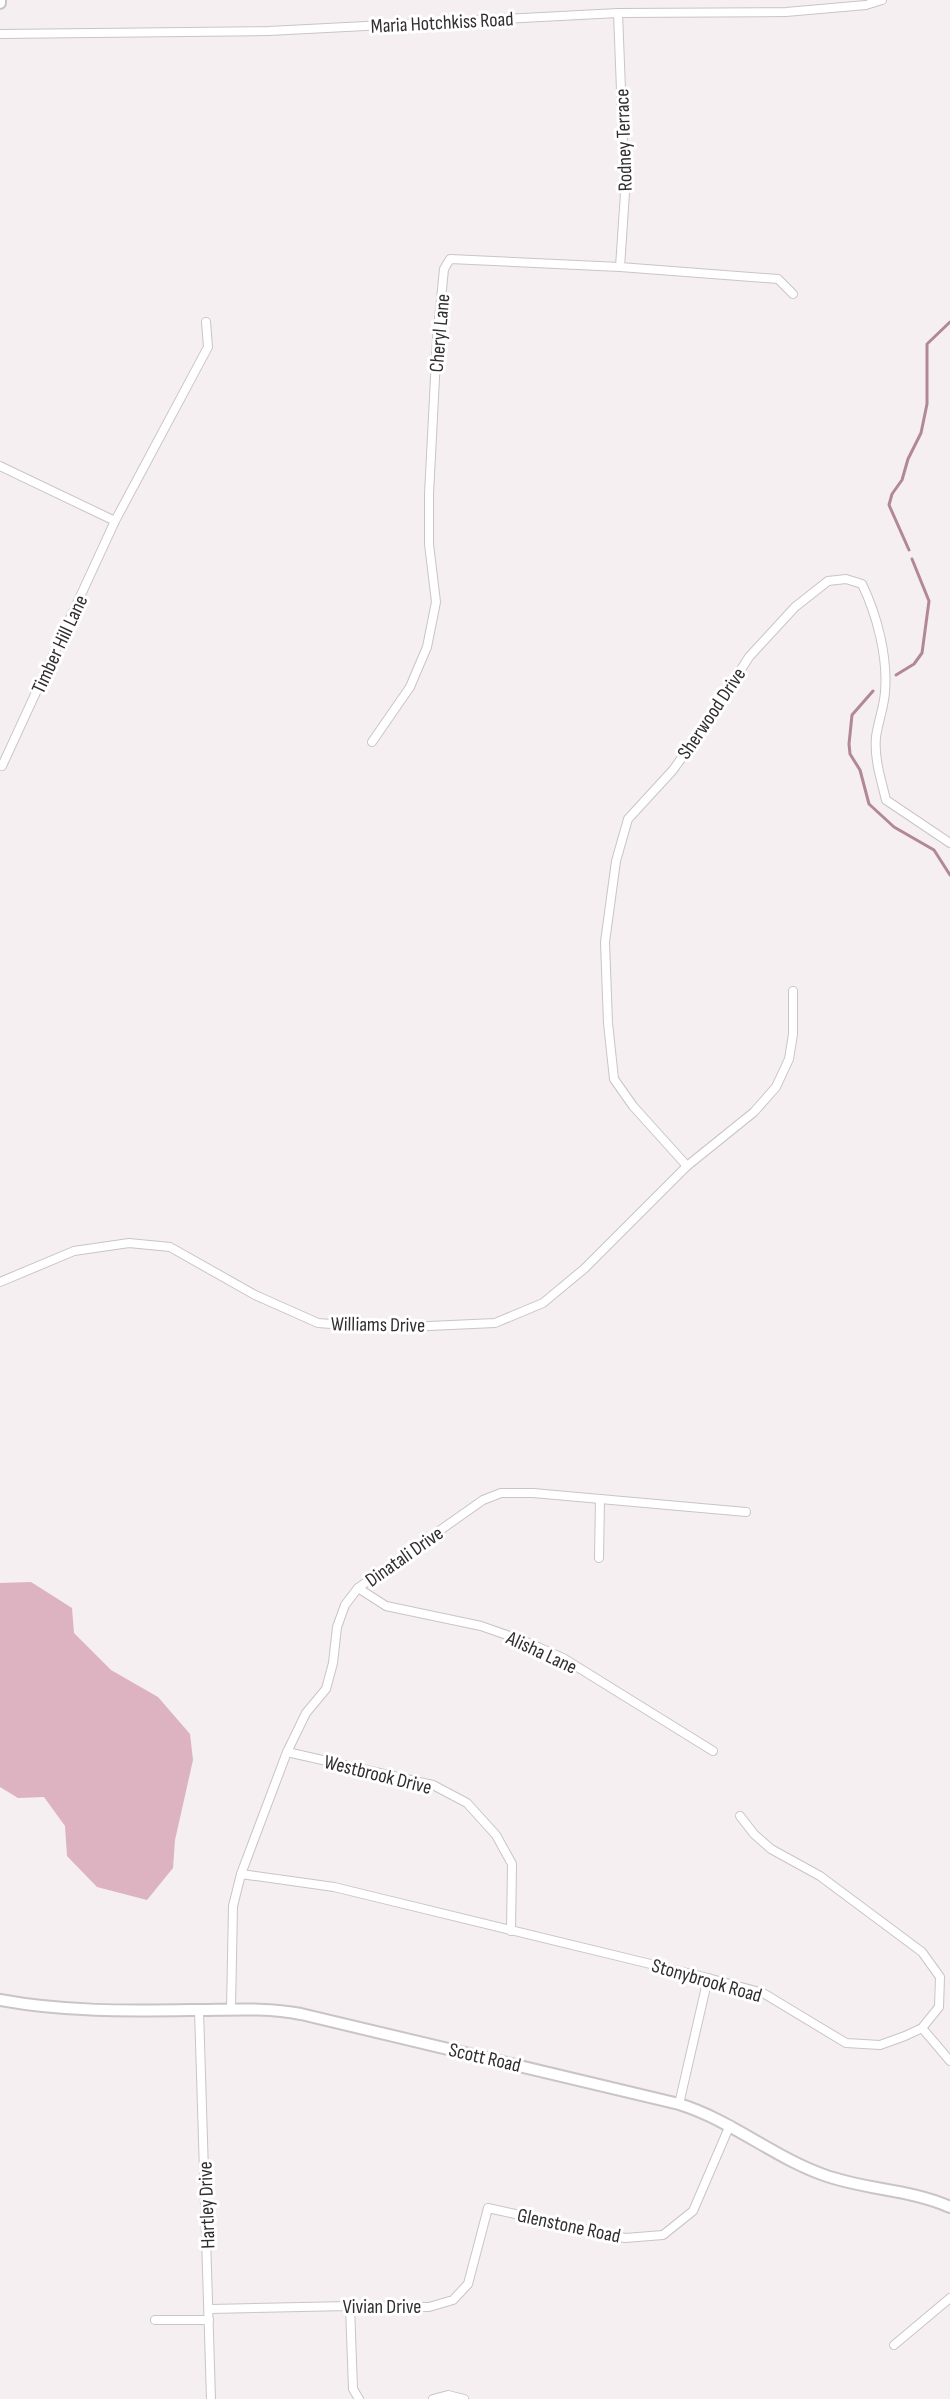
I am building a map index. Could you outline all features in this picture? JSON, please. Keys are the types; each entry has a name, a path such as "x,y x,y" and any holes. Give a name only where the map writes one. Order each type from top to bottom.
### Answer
{"main road":[{"name":"Scott Road","path":"0,2000 84,2011 269,2009 301,2014 679,2104 730,2126 823,2175 917,2196 950,2206"}],"street":[{"name":"Maria Hotchkiss Road","path":"0,34 269,31 618,13 786,12 866,5 882,0"},
{"name":"Rodney Terrace","path":"618,13 625,193 620,267"},
{"name":"Cheryl Lane","path":"372,742 410,687 427,647 436,602 429,544 429,494 437,339 444,269 450,259 620,267 778,279 793,294"},
{"name":"Timber Hill Lane","path":"2,766 115,521 208,347 206,322"},
{"path":"0,466 115,521"},
{"name":"Sherwood Drive","path":"687,1166 633,1106 615,1079 608,1023 605,942 616,861 628,819 673,770 711,717 749,657 795,607 828,582 846,579 862,584 878,631 885,671 885,692 878,724 876,753 886,800 950,843"},
{"name":"Williams Drive","path":"0,1282 74,1251 129,1243 170,1247 255,1295 318,1323 385,1328 495,1323 543,1303 584,1269 687,1166 754,1112 776,1087 789,1059 793,1034 793,991"},
{"name":"Dinatali Drive","path":"231,2009 233,1906 241,1874 287,1752 306,1713 326,1689 333,1663 336,1627 345,1605 358,1588 483,1500 501,1493 533,1492 746,1512"},
{"path":"599,1558 600,1499"},
{"name":"Alisha Lane","path":"358,1588 386,1606 481,1626 563,1658 713,1751"},
{"name":"Westbrook Drive","path":"287,1752 433,1785 467,1803 496,1835 512,1864 512,1931"},
{"path":"740,1816 754,1834 771,1849 820,1876 922,1952 940,1977 939,2007 922,2028 950,2061"},
{"name":"Stonybrook Road","path":"241,1874 334,1887 763,1993 846,2043 880,2045 922,2028"},
{"path":"679,2104 708,1978"},
{"name":"Hartley Drive","path":"199,2010 211,2399"},
{"name":"Glenstone Road","path":"488,2208 625,2238 663,2235 693,2211 730,2126"},
{"name":"Vivian Drive","path":"210,2309 429,2307 453,2300 468,2284 488,2208"},
{"path":"894,2345 950,2298"},
{"path":"350,2306 353,2389 359,2399"},
{"path":"156,2320 209,2320"},
{"path":"433,2399 448,2395 464,2399"}],"shaded area":[{"path":"31,1582 72,1608 74,1633 111,1670 158,1697 190,1734 193,1760 175,1840 173,1868 147,1900 97,1887 67,1856 65,1826 44,1797 18,1798 0,1787 0,1583"}],"waterway":[{"path":"909,550 889,505 921,433 927,404 927,344 950,322"},
{"path":"896,675 914,664 922,653 929,601 912,559"},
{"path":"873,691 852,715 849,744 850,754 860,770 869,804 894,827 934,850 950,875"}]}
